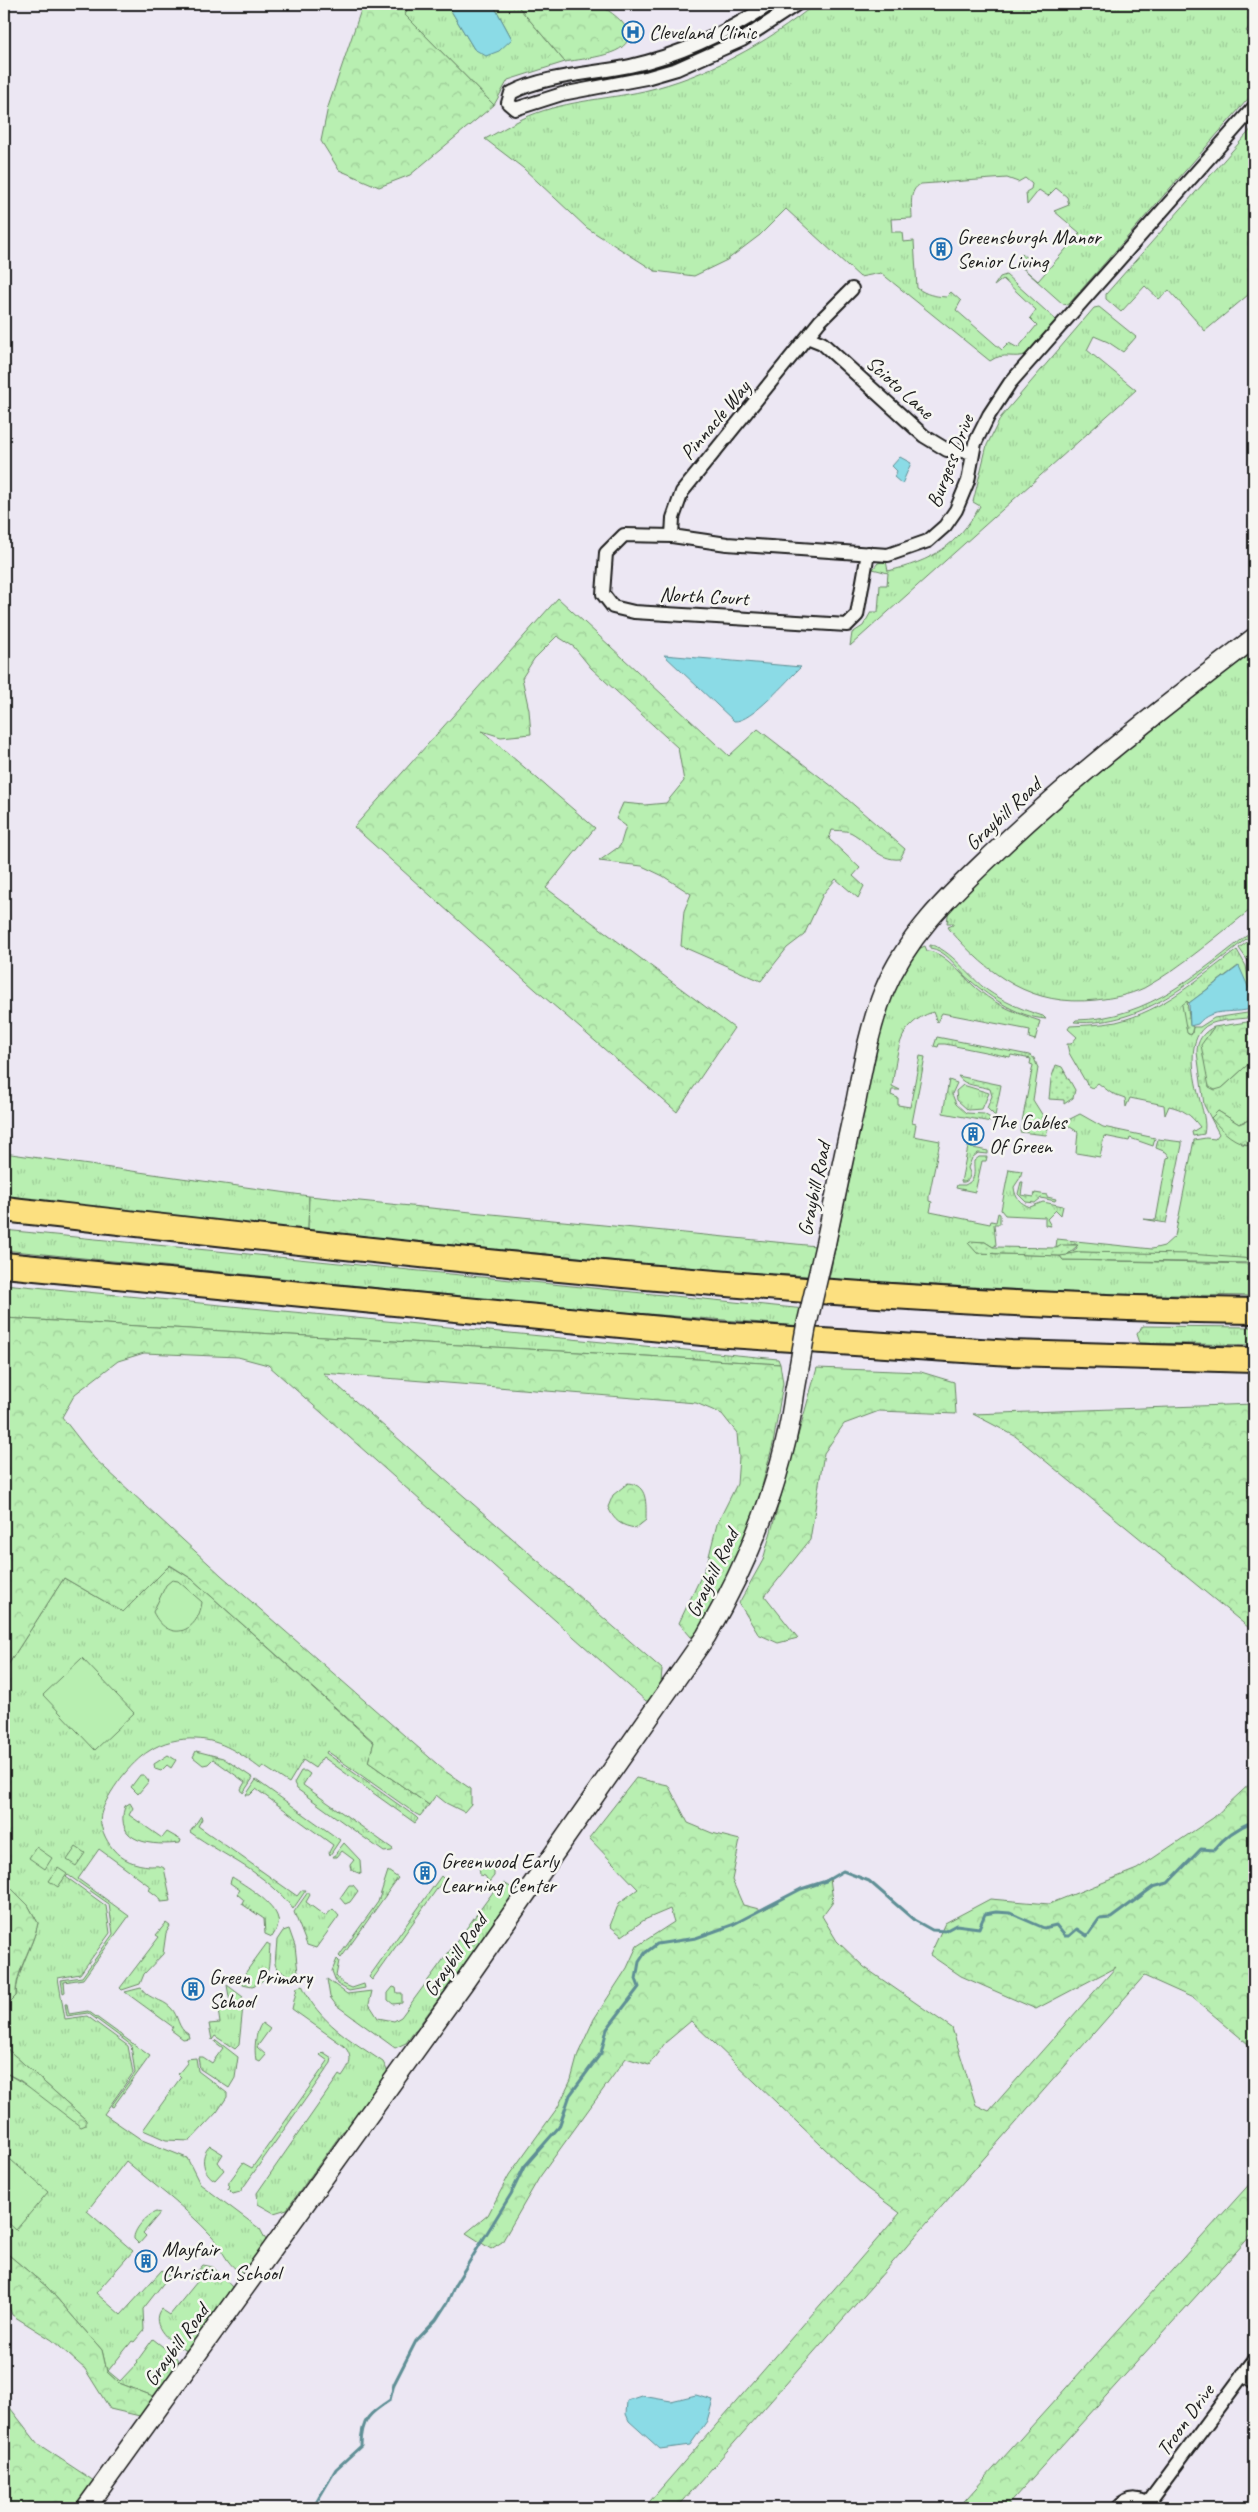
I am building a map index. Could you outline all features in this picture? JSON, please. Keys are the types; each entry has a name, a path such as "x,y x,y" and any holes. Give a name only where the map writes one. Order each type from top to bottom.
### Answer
{"highway":[{"path":"4,1209 355,1249 671,1281 992,1302 1254,1311"},
{"path":"4,1265 722,1334 1011,1353 1254,1360"}],"street":[{"path":"770,4 722,33 680,50 642,63 571,76 526,88 511,93 508,103 512,108 518,108 562,94 646,78 677,69 742,40 797,4"},
{"name":"Burgess Drive","path":"672,536 727,544 888,555 928,541 945,526 956,510 968,481 975,443 989,415 1010,383 1254,107"},
{"name":"Pinnacle Way","path":"672,536 673,518 682,492 807,337 852,289"},
{"name":"Scioto Lane","path":"807,337 822,343 924,436 947,450 973,452"},
{"name":"North Court","path":"672,536 624,535 606,552 603,594 613,607 634,612 848,625 857,615 868,553"},
{"name":"Graybill Road","path":"86,2508 465,1980 706,1636 731,1594 762,1522 777,1476 792,1412 806,1328 870,1034 884,992 898,961 937,908 1043,805 1254,638"},
{"name":"Troon Drive","path":"1151,2506 1254,2360"},
{"path":"1243,2374 1254,2383"},
{"path":"1118,2508 1127,2500 1135,2499 1151,2506"}],"green space":[{"path":"574,2 601,6 622,22 628,33 627,42 621,48 611,53 565,62 516,4"},
{"path":"363,4 409,4 405,15 494,105 410,175 379,187 339,170 321,141 328,107"},
{"path":"409,4 447,4 474,49 512,39 493,4 516,4 565,62 508,80 494,105 405,15"},
{"path":"815,4 1254,4 1254,21 1246,31 1254,38 1254,92 1068,305 1063,304 1018,264 1022,254 1029,260 1023,268 1038,281 1080,233 1054,211 1069,205 1067,197 1056,188 1048,196 1039,190 1027,205 1026,192 1031,189 1032,184 1025,178 1018,182 1007,178 921,184 914,190 912,194 912,218 891,219 892,232 902,232 903,242 914,241 917,288 927,294 946,297 951,292 961,301 956,310 1002,350 1009,343 1018,348 1037,325 1030,318 1036,310 1003,279 994,286 1000,277 1006,275 1056,320 1056,323 1027,354 1022,356 1004,356 990,361 881,273 860,277 786,209 760,235 727,260 694,276 655,271 587,228 523,168 485,139 522,119 551,108 644,91 690,77 735,57 756,45"},
{"path":"1254,126 1254,290 1205,331 1169,290 1159,299 1145,286 1121,312 1106,299 1106,294"},
{"path":"1099,307 1136,337 1123,352 1108,342 1094,336 1087,350 1136,390 850,646 852,633 863,626 871,612 878,612 880,585 887,585 888,573 873,569 878,563 886,561 888,571 918,562 942,550 962,532 980,506 973,502 987,445 1001,417 1094,308"},
{"path":"558,598 729,756 758,729 833,787 905,849 900,859 892,859 879,854 852,833 832,830 829,839 860,868 853,876 864,886 858,898 836,879 823,894 804,935 787,948 761,981 681,946 684,911 691,894 663,876 642,866 599,861 620,846 626,826 616,819 623,803 645,805 666,803 684,781 678,748 591,668 574,647 557,636 534,659 522,678 529,710 531,734 501,737 482,731 595,828 546,888 734,1028 677,1112 536,990 354,827"},
{"path":"1254,649 1254,907 1158,980 1144,988 1127,994 1096,1000 1073,1001 1032,993 1014,985 997,974 965,947 948,927 953,925 953,923 947,923 949,908 1009,848 1106,764"},
{"path":"1254,930 1254,933 1193,980 1149,1007 1125,1016 1100,1022 1074,1022 1076,1020 1103,1018 1150,1002 1193,977"},
{"path":"1254,937 1254,964 1250,964 1239,948"},
{"path":"930,945 945,951 993,994 1046,1019 1024,1014 1002,1004 965,976 945,955 930,948"},
{"path":"925,946 927,951 934,952 948,961 975,987 994,1001 1040,1021 1035,1040 1029,1038 1030,1030 942,1013 937,1022 933,1012 921,1017 905,1032 898,1051 892,1086 900,1090 892,1090 891,1095 898,1098 898,1105 910,1107 920,1056 925,1057 912,1123 916,1124 914,1136 940,1141 929,1196 929,1201 932,1202 930,1212 990,1224 991,1221 996,1222 998,1213 1000,1214 1000,1224 994,1224 996,1245 993,1247 985,1242 969,1242 977,1253 1060,1256 1063,1260 1254,1264 1254,1296 1098,1294 829,1279 880,1026 899,978 916,950"},
{"path":"1237,950 1246,966 1251,994 1238,966 1189,1003 1187,1001 1186,1019 1188,1034 1192,1034 1193,1027 1200,1027 1214,1018 1254,1012 1254,1017 1216,1022 1206,1026 1199,1033 1195,1043 1193,1065 1205,1120 1204,1134 1193,1136 1192,1132 1200,1127 1183,1111 1169,1106 1165,1115 1164,1105 1130,1098 1126,1107 1125,1098 1111,1093 1098,1083 1092,1088 1088,1086 1069,1053 1067,1044 1071,1044 1077,1037 1068,1029 1070,1026 1116,1022 1149,1010 1180,992"},
{"path":"1187,1001 1190,1025 1193,1027 1191,1035 1187,1033 1182,1005"},
{"path":"1254,1021 1254,1059 1222,1088 1215,1090 1209,1087 1201,1045 1214,1027"},
{"path":"1214,1027 1212,1033 1222,1088 1254,1059 1254,1118 1239,1124 1218,1111 1211,1118 1242,1144 1254,1146 1254,1259 1079,1252 1067,1255 1077,1248 1076,1244 1056,1248 1057,1239 1152,1249 1164,1246 1175,1236 1194,1140 1215,1139 1219,1134 1204,1105 1197,1052 1201,1037"},
{"path":"937,1037 1029,1055 1034,1058 1038,1068 1033,1100 1043,1116 1039,1129 1030,1124 1021,1127 1033,1065 1030,1064 1031,1059 1011,1055 1010,1057 945,1044 939,1044 938,1047 934,1046"},
{"path":"1056,1065 1062,1067 1075,1090 1073,1098 1064,1104 1064,1100 1049,1099 1051,1079"},
{"path":"958,1076 1001,1085 995,1116 987,1108 992,1096 990,1089 968,1084"},
{"path":"949,1080 957,1083 952,1094 956,1104 966,1113 984,1114 992,1119 991,1122 943,1113"},
{"path":"963,1085 989,1093 982,1109 968,1110 957,1100 956,1091"},
{"path":"1218,1111 1239,1124 1254,1118 1254,1146 1235,1140 1220,1128 1211,1118"},
{"path":"1080,1114 1103,1127 1155,1138 1153,1146 1130,1138 1129,1141 1104,1136 1100,1157 1076,1153 1078,1132 1070,1127 1058,1125"},
{"path":"1043,1116 1049,1125 1046,1135 1020,1132 1021,1127 1030,1123 1039,1129"},
{"path":"1158,1139 1182,1142 1166,1223 1143,1219 1156,1220 1167,1158 1170,1157 1166,1152 1156,1148"},
{"path":"968,1147 988,1151 988,1154 978,1153 972,1158 968,1168 970,1173 969,1179 961,1182"},
{"path":"4,1153 309,1196 308,1231 4,1197"},
{"path":"979,1157 987,1157 986,1161 982,1161 975,1192 956,1188 957,1185 965,1185 972,1180 974,1161"},
{"path":"1009,1169 1022,1171 1014,1187 1017,1197 1023,1204 1030,1207 1043,1202 1063,1206 1061,1215 1056,1210 1047,1219 1051,1226 1045,1225 1045,1217 1005,1215 1001,1210"},
{"path":"1021,1182 1023,1182 1021,1195 1034,1197 1035,1193 1047,1195 1047,1197 1056,1199 1055,1201 1041,1198 1035,1203 1026,1202 1018,1194"},
{"path":"309,1196 816,1246 810,1276 722,1271 308,1231"},
{"path":"4,1230 805,1309 801,1326 597,1310 4,1250"},
{"path":"970,1241 985,1242 993,1247 1056,1248 1062,1245 1078,1245 1067,1255 1060,1256 977,1253 968,1243"},
{"path":"1079,1252 1190,1254 1254,1259 1254,1263 1063,1260 1060,1256"},
{"path":"4,1284 778,1359 780,1364 4,1318"},
{"path":"4,1318 780,1364 783,1383 773,1444 757,1505 731,1568 698,1633 691,1637 679,1623 707,1564 717,1524 737,1484 739,1457 737,1433 722,1414 696,1403 323,1373 662,1669 661,1683 663,1690 653,1701 646,1701 268,1365 238,1357 144,1353 118,1361 75,1394 62,1417 94,1458 221,1575 445,1771 471,1789 471,1804 464,1812 446,1803 436,1795 429,1805 368,1762 374,1742 192,1579 170,1565 123,1612 64,1578 4,1671"},
{"path":"1143,1326 1254,1327 1254,1345 1140,1343 1137,1334"},
{"path":"817,1368 921,1372 954,1382 956,1414 879,1411 844,1424 824,1453 810,1540 765,1596 798,1638 778,1643 758,1634 739,1603 763,1560"},
{"path":"1254,1404 1254,1632 1015,1436 973,1414"},
{"path":"628,1483 639,1487 646,1501 646,1520 636,1528 619,1522 608,1507 613,1495"},
{"path":"169,1565 192,1579 374,1743 368,1762 429,1805 420,1816 416,1814 327,1751 326,1753 416,1817 418,1819 415,1823 323,1757 315,1768 303,1760 289,1783 263,1766 261,1769 238,1753 214,1742 184,1739 171,1741 154,1748 142,1756 120,1779 108,1797 100,1818 103,1832 108,1842 120,1856 139,1864 164,1868 171,1901 161,1902 161,1899 149,1890 151,1887 99,1849 78,1879 129,1916 83,1979 64,1982 65,1992 63,1993 61,1980 82,1977 113,1934 109,1904 68,1875 66,1877 106,1906 110,1933 80,1974 58,1978 65,2019 87,2016 128,2046 133,2073 104,2114 142,2140 187,2158 200,2184 260,2229 267,2242 247,2273 240,2272 230,2263 215,2240 201,2225 126,2161 87,2211 133,2251 96,2293 121,2315 162,2270 169,2276 143,2309 144,2330 134,2342 132,2341 108,2371 120,2381 138,2362 153,2339 176,2357 181,2366 158,2398 119,2383 107,2372 102,2350 47,2287 4,2251 4,2072 86,2120 4,2046 4,2002 7,2005 16,1996 19,1977 38,1923 28,1905 4,1881 4,1671 64,1578 123,1612"},
{"path":"172,1580 178,1581 202,1602 195,1621 182,1631 166,1628 159,1622 153,1612 166,1585"},
{"path":"82,1658 134,1713 95,1750 43,1695"},
{"path":"196,1751 223,1758 253,1778 243,1793 241,1789 245,1782 213,1759 208,1764 203,1765 193,1757"},
{"path":"168,1755 176,1760 171,1768 167,1765 161,1771 155,1769 154,1764"},
{"path":"301,1771 306,1771 310,1774 303,1785 393,1849 392,1851 384,1852 297,1789 294,1783"},
{"path":"140,1775 144,1775 149,1781 138,1794 131,1787"},
{"path":"636,1778 668,1785 688,1823 712,1833 740,1840 732,1880 743,1905 763,1910 801,1889 809,1888 830,1878 833,1901 822,1916 837,1941 864,1967 952,2028 976,2105 989,2111 1116,1967 1036,2009 961,1976 930,1955 945,1923 990,1899 1049,1904 1137,1869 1213,1818 1254,1780 1254,2049 1193,1998 1144,1976 677,2508 644,2508 900,2213 865,2187 691,2021 665,2043 649,2065 626,2058 539,2178 502,2242 491,2249 466,2233 488,2215 509,2175 558,2107 571,2080 578,2054 594,2019 627,1968 637,1946 674,1922 670,1909 644,1920 622,1936 610,1926 619,1903 638,1889 589,1838"},
{"path":"256,1780 340,1840 330,1855 329,1852 333,1845 256,1789 250,1795 246,1795"},
{"path":"130,1803 133,1808 129,1815 162,1838 167,1832 181,1840 180,1843 148,1843 130,1835 125,1828 123,1819 125,1806"},
{"path":"201,1816 202,1819 198,1826 297,1896 302,1890 306,1890 293,1909 283,1896 258,1875 190,1832"},
{"path":"344,1843 360,1860 361,1874 351,1870 350,1865 354,1860 342,1851 337,1857 333,1857"},
{"path":"36,1847 52,1858 45,1869 29,1858"},
{"path":"76,1847 85,1853 76,1866 67,1860"},
{"path":"485,1861 494,1870 494,1876 489,1882 485,1876 480,1875 479,1866"},
{"path":"58,1868 67,1874 58,1887 49,1881"},
{"path":"388,1871 398,1878 341,1958 339,1956 378,1902"},
{"path":"441,1876 444,1879 372,1980 369,1977"},
{"path":"232,1877 259,1895 276,1913 278,1924 272,1937 265,1934 264,1919 242,1904 244,1900 237,1894 240,1890 230,1883"},
{"path":"4,1881 28,1905 38,1923 18,1977 16,1996 7,2005 4,2002"},
{"path":"504,1883 512,1888 513,1900 406,2043 395,2048 336,2005 330,1997 327,1979 347,1994 372,1991 369,2004 378,2018 394,2021 401,2017 496,1888"},
{"path":"349,1885 353,1885 358,1891 350,1902 345,1904 340,1898"},
{"path":"308,1892 310,1895 306,1902 325,1916 333,1909 339,1916 316,1948 307,1945 294,1912"},
{"path":"166,1923 170,1926 166,1933 163,1954 144,1974 140,1984 122,1990 120,1988 159,1937 156,1935"},
{"path":"289,1929 295,1946 299,1981 277,1969 275,1964 277,1940 283,1931"},
{"path":"267,1943 270,1945 269,1964 266,1975 259,1983 252,1986 238,1983"},
{"path":"337,1959 339,1961 336,1976 343,1984 352,1988 364,1984 365,1988 349,1991 337,1984 332,1971"},
{"path":"227,1985 243,1997 240,2002 243,2006 239,2045 235,2049 215,2036 212,2040 209,2024 220,2023 218,2010 231,2008"},
{"path":"302,1985 317,2010 326,2020 383,2062 387,2075 347,2131 343,2131 287,2209 274,2213 258,2204 257,2193 339,2075 342,2077 350,2062 349,2054 344,2046 292,2009 297,1988"},
{"path":"393,1987 396,1988 397,1993 402,1993 402,2003 393,2004 388,2000 388,1993"},
{"path":"141,1988 171,2008 189,2038 183,2039 171,2030 173,2027 125,1992"},
{"path":"65,2004 67,2004 69,2014 88,2011 150,2056 113,2107 111,2106 135,2073 131,2045 88,2013 67,2016"},
{"path":"262,2023 270,2029 257,2047 266,2055 260,2062 256,2060 255,2046 256,2036"},
{"path":"216,2040 238,2057 235,2078 229,2088 200,2069 198,2057 203,2057 212,2063 223,2048 215,2042"},
{"path":"4,2046 86,2120 86,2125 81,2127 21,2081 4,2072"},
{"path":"323,2052 332,2058 331,2063 240,2192 233,2194 228,2189 229,2182 243,2163 252,2168 328,2061 320,2055"},
{"path":"196,2058 198,2071 227,2093 227,2097 217,2112 190,2141 166,2140 143,2130 181,2077 178,2074 187,2063 186,2059"},
{"path":"210,2146 223,2154 218,2162 224,2170 215,2180 208,2174 204,2164 204,2155"},
{"path":"4,2154 48,2192 16,2230 4,2219"},
{"path":"1254,2179 1254,2232 1005,2508 958,2508"},
{"path":"156,2212 160,2213 143,2233 146,2236 139,2244 134,2239 138,2227 145,2219"},
{"path":"4,2251 47,2287 102,2350 107,2372 119,2383 158,2398 144,2417 110,2409 85,2369 52,2340 12,2315 7,2301 4,2300"},
{"path":"203,2265 213,2267 234,2289 189,2351 187,2351 175,2344 164,2334 157,2321 158,2315 161,2309 170,2315 201,2277 196,2273"},
{"path":"4,2400 38,2444 97,2483 79,2508 4,2508"}],"water":[{"path":"447,4 493,4 512,39 499,51 486,56 474,49"},
{"path":"900,457 911,463 902,484 894,477 897,471 892,466"},
{"path":"664,655 801,667 759,708 741,720 734,721"},
{"path":"1239,966 1254,1000 1254,1008 1217,1013 1204,1018 1198,1024 1190,1026 1189,1003"},
{"path":"696,2395 713,2400 707,2421 690,2445 660,2449 629,2421 626,2414 627,2401 642,2396 671,2401"}],"waterway":[{"path":"313,2508 336,2469 361,2446 361,2437 368,2418 390,2400 394,2384 416,2341 436,2320 447,2303 455,2285 511,2194 524,2167 559,2127 570,2095 601,2053 607,2029 639,1987 636,1979 639,1962 645,1953 657,1944 696,1938 732,1925 801,1889 826,1881 843,1871 869,1881 914,1920 932,1930 945,1931 956,1925 979,1928 985,1914 996,1912 1010,1913 1044,1928 1056,1925 1065,1936 1069,1936 1077,1929 1087,1936 1099,1919 1111,1918 1153,1887 1168,1883 1201,1849 1214,1850 1232,1833 1254,1821"}],"place":[{"name":"Cleveland Clinic","path":"633,32"},
{"name":"Greensburgh Manor Senior Living","path":"941,249"},
{"name":"The Gables Of Green","path":"973,1134"},
{"name":"Greenwood Early Learning Center","path":"425,1873"},
{"name":"Green Primary School","path":"193,1989"},
{"name":"Mayfair Christian School","path":"146,2261"}]}
